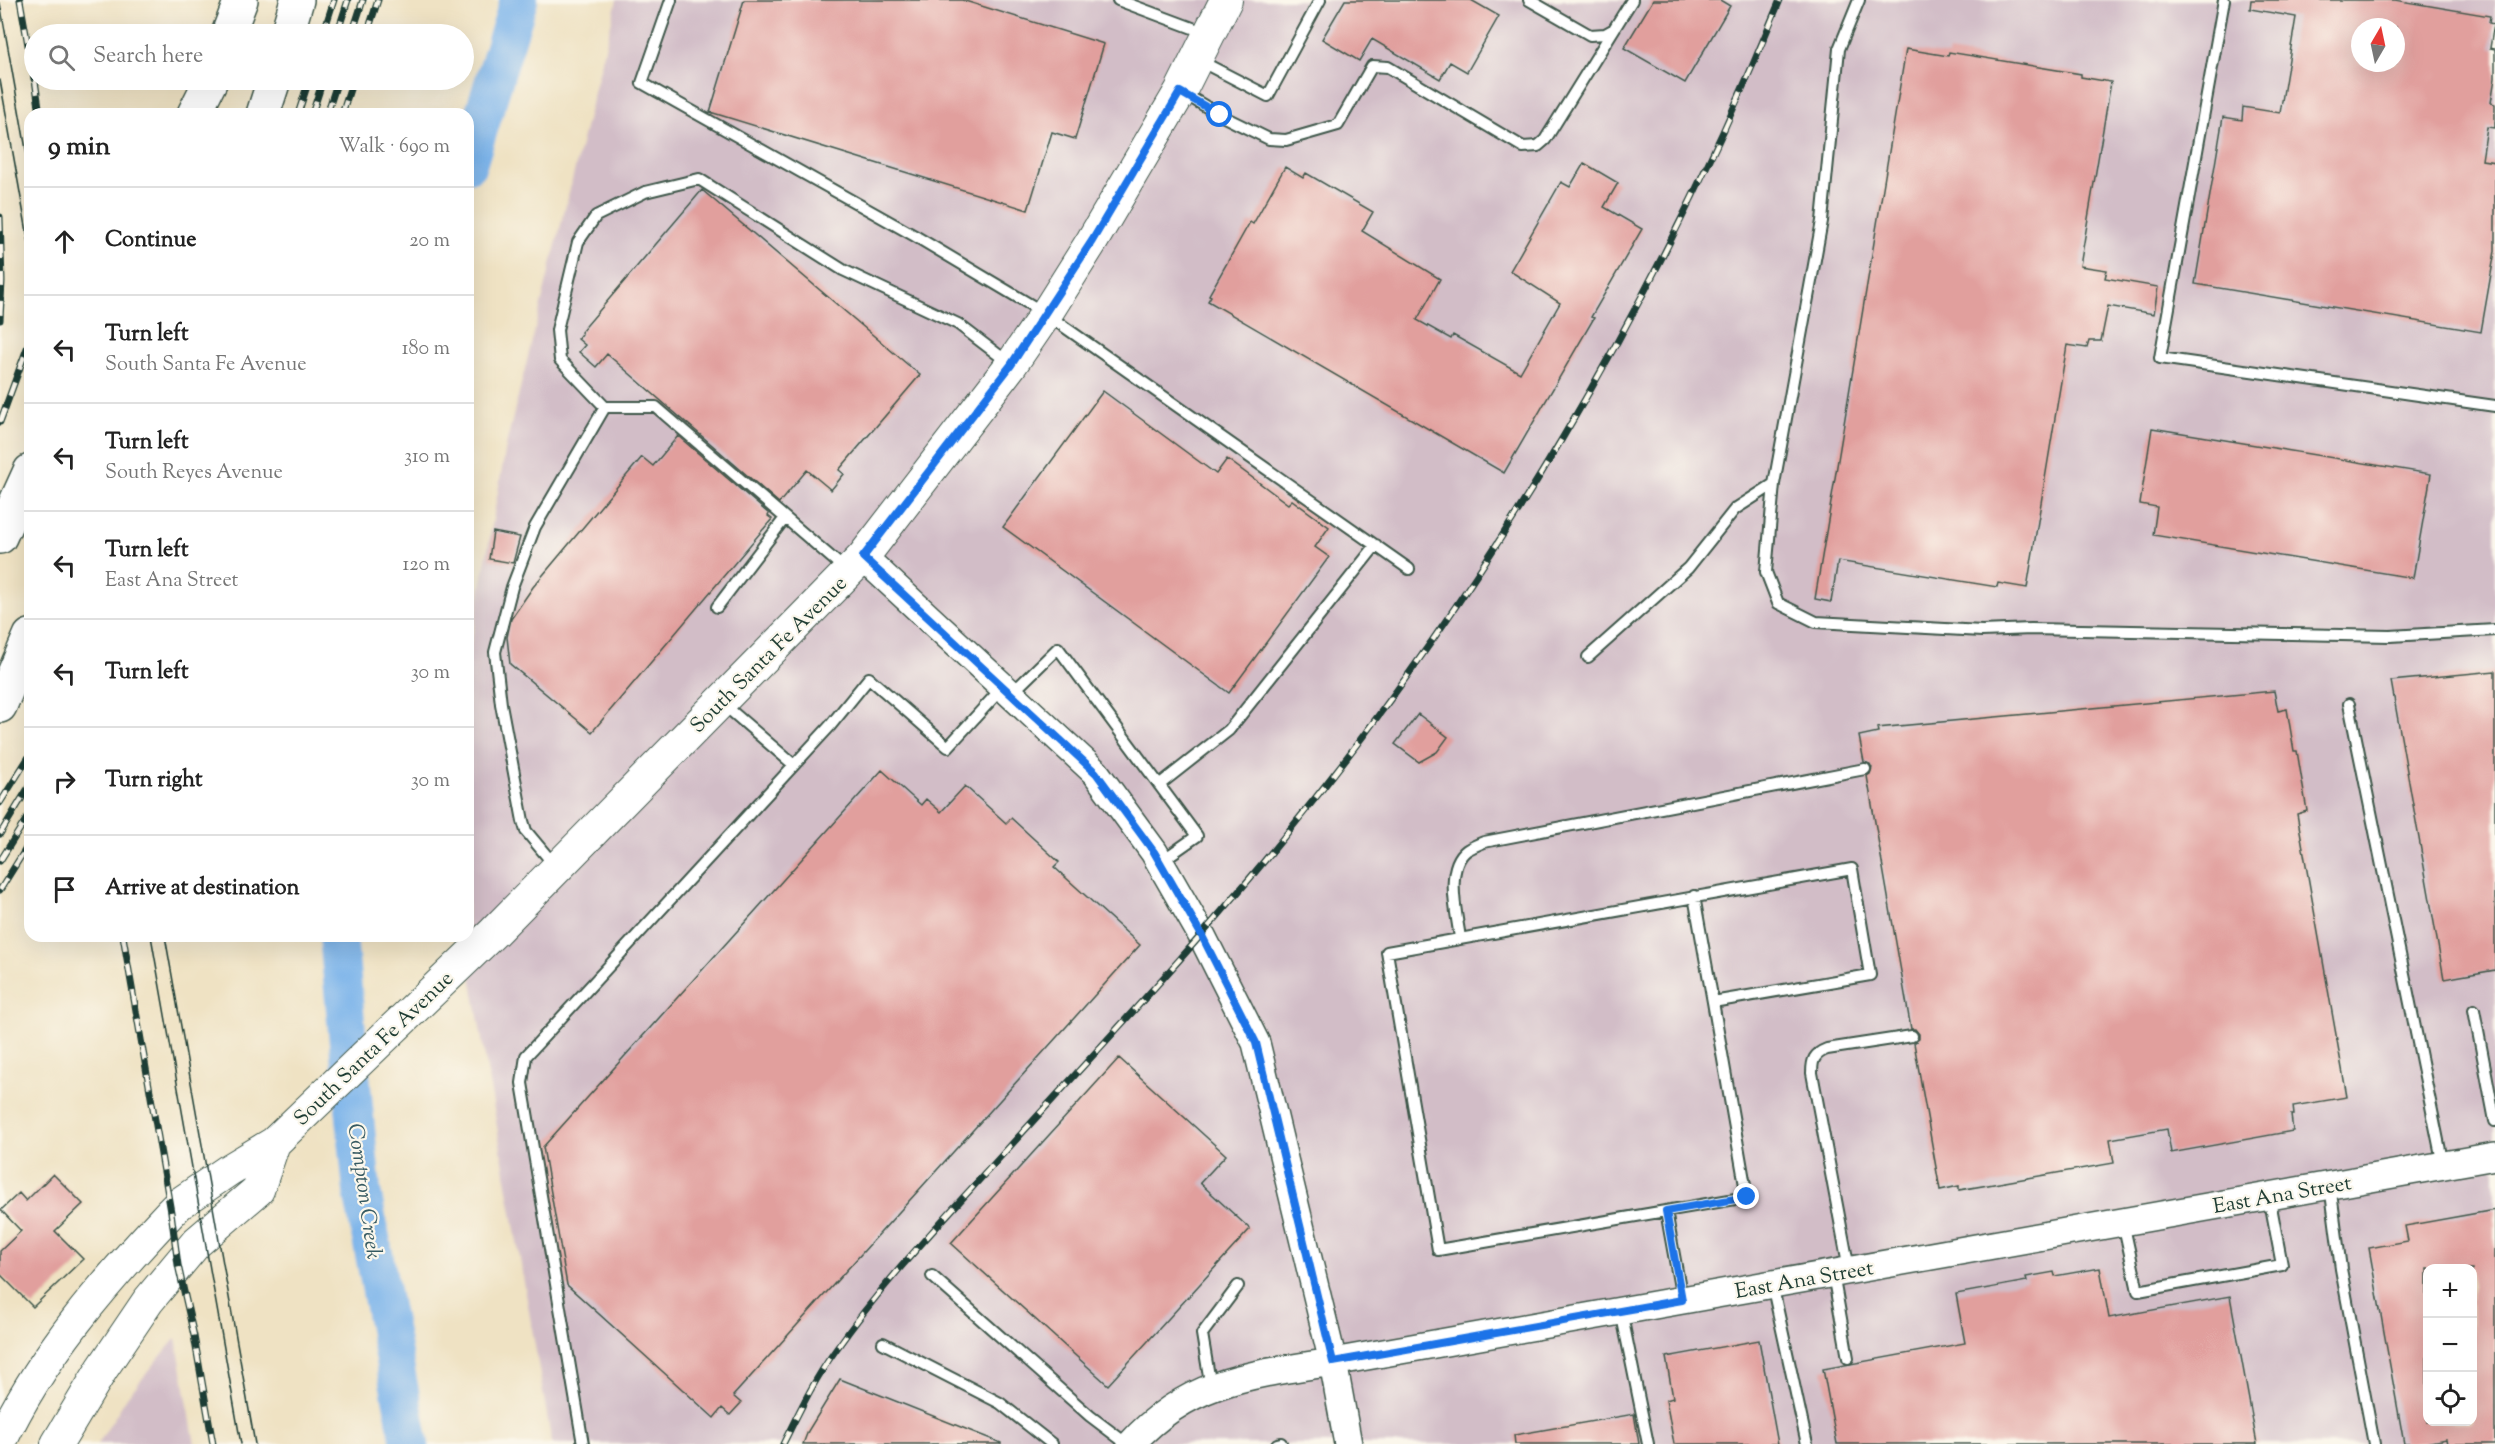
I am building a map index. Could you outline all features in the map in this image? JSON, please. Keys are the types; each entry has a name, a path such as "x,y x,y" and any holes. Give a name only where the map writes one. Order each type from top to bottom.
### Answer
{"main road":[{"path":"232,24 241,0"},
{"path":"290,24 297,0"},
{"name":"South Santa Fe Avenue","path":"0,1443 60,1343 116,1270 179,1204 228,1170 274,1143 556,868 856,565 1011,365 1046,314 1180,92 1226,0"},
{"path":"197,108 206,90"},
{"path":"264,108 270,90"},
{"path":"0,537 24,484"},
{"path":"0,706 24,650"},
{"name":"South Santa Fe Avenue","path":"57,1444 102,1369 148,1301 197,1242 258,1190 274,1143"},
{"path":"60,1343 102,1369"}],"street":[{"path":"856,565 1007,690 1096,773 1160,862 1201,934 1256,1043 1333,1362 1348,1444"},
{"name":"East Ana Street","path":"1131,1444 1147,1426 1167,1410 1194,1394 1269,1372 2495,1156"}],"lane":[{"path":"671,0 642,83 915,236 1046,314 1409,569"},
{"path":"1118,0 1203,47 1268,96 1320,0"},
{"path":"1529,0 1590,35 1605,34 1614,29"},
{"path":"1180,92 1262,136 1286,140 1338,125 1372,66 1382,66 1523,147 1538,146 1545,140 1632,0"},
{"path":"1859,0 1839,49 1822,221 1774,484 1766,572 1778,603 1816,622 1982,631 2031,629 2390,636 2495,630"},
{"path":"2223,0 2160,358 2495,406"},
{"path":"856,565 785,518 656,407 605,407 560,360 556,330 578,242 597,216 645,192 699,179 843,270 958,324 1011,365"},
{"path":"556,868 526,831 523,821 501,704 495,652 512,587 535,526 605,407"},
{"path":"1588,657 1688,568 1735,509 1774,484"},
{"path":"717,607 785,518"},
{"path":"1159,785 1229,730 1376,545"},
{"path":"583,1444 522,1083 526,1056 830,726 869,678 948,747 1007,690 1058,648 1197,836 1160,862"},
{"path":"720,702 794,765"},
{"path":"2349,704 2443,1165"},
{"path":"1460,938 1453,893 1455,872 1465,852 1485,842 1865,769"},
{"path":"1694,896 1747,1197 1438,1250 1387,952 1694,896 1852,869 1870,975 1713,1002"},
{"path":"2474,1010 2491,1079 2495,1121"},
{"path":"1848,1358 1841,1272 1812,1061 1818,1053 1827,1049 1912,1036"},
{"path":"2330,1185 2341,1269 2374,1444"},
{"path":"2123,1222 2138,1291 2282,1264 2269,1196"},
{"path":"1666,1211 1682,1300"},
{"path":"932,1276 1090,1416 1131,1444"},
{"path":"1772,1284 1807,1444"},
{"path":"1211,1388 1202,1334 1238,1286"},
{"path":"1621,1311 1648,1444"},
{"path":"883,1343 1000,1403 1052,1444"}],"shaded area":[{"path":"617,0 2495,0 2495,1444 552,1444 465,942 474,942 474,626 507,441"},
{"path":"176,1338 195,1444 98,1444 127,1397"}],"building":[{"path":"744,0 962,0 1104,44 1075,139 1052,132 1028,210 710,112"},
{"path":"1345,0 1471,0 1499,16 1467,72 1450,62 1440,79 1372,39 1359,61 1322,39"},
{"path":"1653,0 1720,0 1730,6 1685,83 1624,48"},
{"path":"2251,0 2395,0 2490,16 2489,23 2494,24 2490,48 2495,49 2495,78 2491,103 2495,104 2495,128 2487,127 2482,160 2495,162 2495,251 2481,332 2195,284 2223,117 2242,120 2243,107 2280,113 2296,17 2250,9"},
{"path":"1906,49 1948,56 1949,52 2081,74 2081,77 2111,82 2080,266 2107,270 2105,278 2158,287 2154,314 2108,306 2101,341 2089,341 2087,348 2067,345 2027,588 1998,583 1997,587 1838,561 1831,602 1815,599"},
{"path":"1584,163 1618,183 1604,207 1642,229 1591,317 1594,318 1504,473 1208,301 1211,296 1209,295 1250,222 1253,224 1285,167 1303,178 1306,173 1373,212 1362,231 1440,279 1417,320 1451,339 1453,335 1520,373 1560,303 1510,271 1561,182 1570,187"},
{"path":"702,190 920,375 839,470 844,474 831,490 807,470 779,503 607,354 596,367 579,352 585,345 578,339 581,332"},
{"path":"1103,391 1216,474 1227,459 1288,504 1292,500 1329,527 1315,547 1329,557 1229,693 1003,527"},
{"path":"2152,428 2431,474 2413,578 2153,535 2157,507 2140,504"},
{"path":"678,436 772,519 592,732 510,664 507,637 511,619 533,587 642,457 653,466"},
{"path":"493,532 520,537 513,563 489,559"},
{"path":"2495,671 2495,970 2444,979 2391,681"},
{"path":"2274,691 2278,711 2287,709 2294,751 2297,751 2307,811 2297,814 2347,1097 2293,1106 2294,1115 2291,1115 2293,1131 2171,1153 2167,1129 2110,1139 2114,1163 1959,1190 1959,1186 1940,1190 1914,1043 1919,1039 1919,1034 1915,1029 1911,1029 1867,776 1872,768 1870,764 1864,762 1859,736 1878,732 1877,728"},
{"path":"1418,714 1448,737 1437,752 1419,762 1395,744"},
{"path":"882,770 921,805 926,799 941,812 965,786 1006,823 1011,818 1059,862 1054,867 1140,945 733,1396 741,1403 730,1415 722,1408 714,1418 567,1285 543,1147"},
{"path":"1119,1058 1226,1155 1200,1183 1250,1229 1108,1385 951,1243"},
{"path":"53,1174 83,1204 55,1231 83,1259 33,1307 0,1274 0,1251 21,1231 1,1210 19,1193 26,1201"},
{"path":"2495,1210 2495,1444 2447,1444 2446,1439 2421,1444 2404,1444 2369,1248 2408,1241 2405,1226"},
{"path":"2100,1268 2109,1318 2230,1296 2257,1444 1837,1444 1823,1369 1965,1343 1956,1294 2027,1281 2026,1277 2054,1272 2055,1276"},
{"path":"1759,1340 1778,1444 1674,1444 1666,1400 1673,1398 1666,1357"},
{"path":"840,1379 1001,1444 803,1444 808,1431"},
{"path":"1634,1414 1639,1444 1515,1444 1514,1435"}],"waterway":[{"name":"Compton Creek","path":"474,145 519,0"},
{"name":"Compton Creek","path":"339,942 362,1191 410,1444"}],"tram line":[{"path":"0,3 24,138"},
{"path":"0,80 24,215"},
{"path":"152,942 241,1444"},
{"path":"166,942 255,1444"}],"railway":[{"path":"20,0 24,24"},
{"path":"326,24 334,0"},
{"path":"340,24 348,0"},
{"path":"355,24 363,0"},
{"path":"370,24 378,0"},
{"path":"783,1444 820,1373 894,1275 1145,998 1250,878 1359,741 1431,643 1499,541 1563,437 1624,330 1680,222 1732,112 1780,0"},
{"path":"36,90 39,108"},
{"path":"300,108 306,90"},
{"path":"314,108 320,90"},
{"path":"329,108 335,90"},
{"path":"344,108 350,90"},
{"path":"0,217 2,281 0,320"},
{"path":"0,422 24,356"},
{"path":"0,803 24,765"},
{"path":"0,834 24,795"},
{"path":"0,861 24,823"},
{"path":"0,890 24,852"},
{"path":"124,942 171,1212 178,1265 194,1336 213,1444"}],"route":[{"path":"1220,115 1180,92 1046,314 1011,365 863,557 1096,773 1154,852 1201,934 1256,1043 1333,1362 1682,1300 1666,1211 1747,1197"}]}
